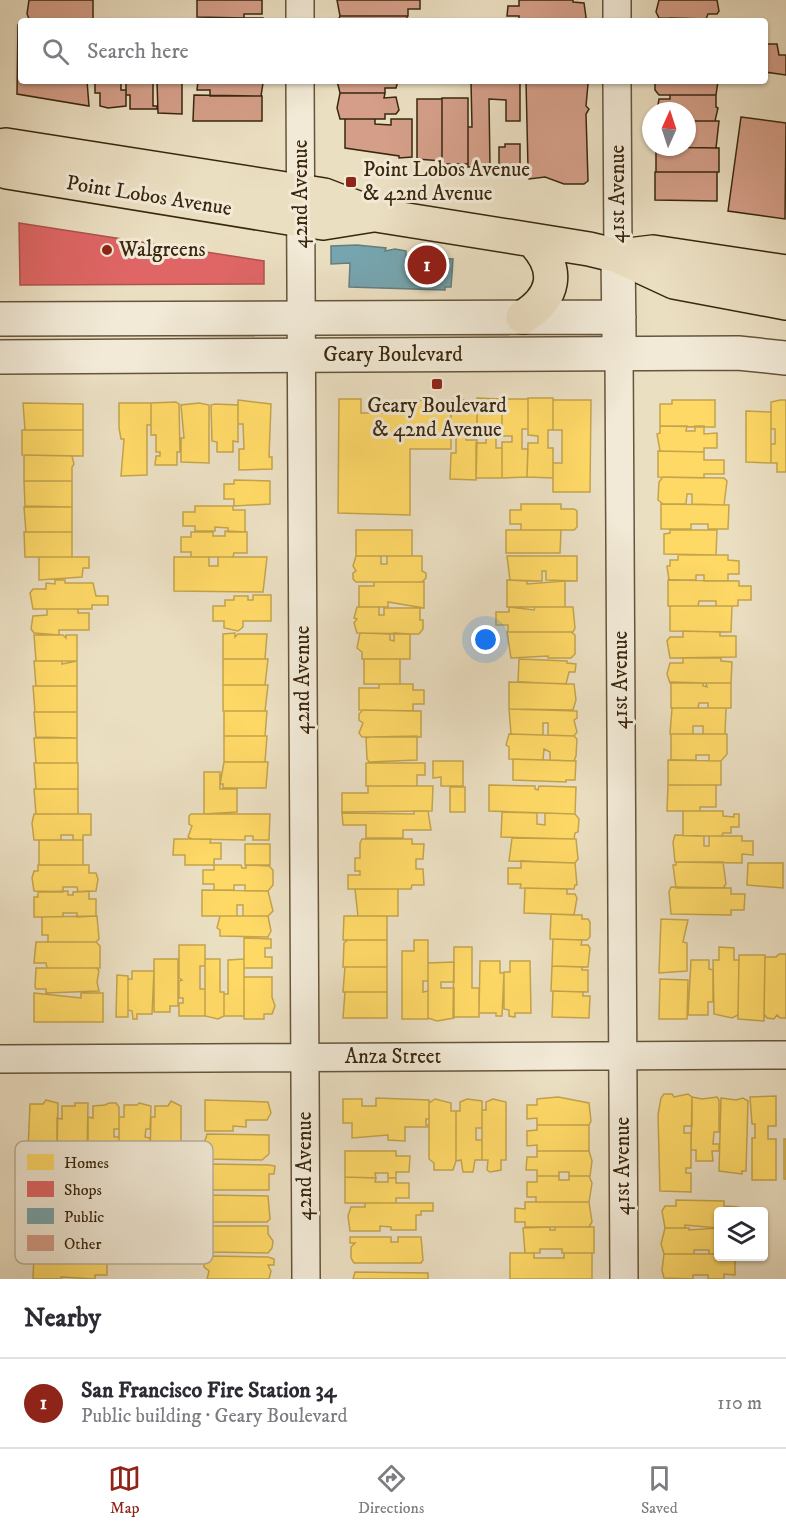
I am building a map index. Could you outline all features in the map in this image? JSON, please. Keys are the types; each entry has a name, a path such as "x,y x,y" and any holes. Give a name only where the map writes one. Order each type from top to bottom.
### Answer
{"main road":[{"name":"Point Lobos Avenue","path":"0,146 6,145 301,206"},
{"name":"Point Lobos Avenue","path":"0,167 7,172 301,206"},
{"path":"301,206 323,223 376,215 618,256 674,282 786,303"},
{"path":"523,317 538,308 545,299 550,282 548,260 534,242"},
{"path":"618,256 653,252 786,272"}],"street":[{"path":"300,0 300,18"},
{"path":"617,0 617,18"},
{"name":"42nd Avenue","path":"300,84 306,1279"},
{"name":"41st Avenue","path":"617,84 624,1279"},
{"name":"Geary Boulevard","path":"0,319 619,317"},
{"name":"Geary Boulevard","path":"0,357 738,353 786,358"},
{"name":"Anza Street","path":"0,1059 786,1055"}],"building: Homes":[{"path":"477,398 502,399 502,430 496,430 496,448 502,448 502,478 476,478 476,443 486,443 486,436 477,435"},
{"path":"528,398 553,398 553,430 548,430 548,448 553,448 553,478 527,477 528,443 538,443 538,436 528,435"},
{"path":"339,399 361,399 361,413 403,413 403,400 451,401 451,449 410,449 410,515 338,513"},
{"path":"453,399 477,401 477,434 466,434 466,440 477,440 476,480 450,479 451,453 456,453 456,433 451,433 451,401"},
{"path":"502,399 528,399 528,429 522,429 522,449 528,449 527,477 502,478 502,442 512,442 512,436 502,436"},
{"path":"238,400 271,404 269,457 272,457 272,469 239,470 239,449 244,449 243,424 238,424"},
{"path":"553,400 591,400 590,492 553,492 553,463 562,463 562,430 553,430"},
{"path":"672,400 715,400 715,427 660,426 660,404 672,404"},
{"path":"786,400 786,472 777,472 777,463 771,463 771,444 775,444 775,429 771,429 771,402"},
{"path":"176,402 179,404 180,452 177,452 177,465 155,465 156,456 160,456 160,452 156,452 156,435 151,435 151,403"},
{"path":"23,403 83,404 83,430 25,430"},
{"path":"119,403 151,403 151,425 147,425 147,475 121,476 124,439 121,439 119,428"},
{"path":"199,403 209,405 209,463 181,462 181,438 184,438 181,405"},
{"path":"211,405 238,405 238,442 233,441 233,452 217,452 217,442 212,441"},
{"path":"746,411 771,412 771,463 746,462"},
{"path":"660,426 687,426 686,431 695,431 695,426 704,426 704,434 717,433 717,448 704,448 704,452 660,451 657,434 660,433"},
{"path":"22,430 83,430 83,456 22,455"},
{"path":"658,451 704,452 704,460 724,460 724,474 704,474 704,478 658,477"},
{"path":"24,455 72,456 74,464 72,481 24,481"},
{"path":"663,477 724,478 727,481 724,505 692,504 692,494 687,494 686,504 663,504 658,500 659,482"},
{"path":"234,480 270,481 270,504 234,506 234,499 224,499 224,484 234,484"},
{"path":"24,481 72,481 72,507 25,506"},
{"path":"521,504 561,504 561,509 574,509 577,511 577,527 574,530 521,530 521,524 510,524 510,510 521,510"},
{"path":"661,504 729,505 728,529 708,529 708,524 691,524 691,529 661,529"},
{"path":"195,506 233,506 233,510 245,510 245,532 228,532 228,528 215,527 215,531 195,531 195,526 183,526 183,512 195,512"},
{"path":"24,507 72,507 72,532 26,532"},
{"path":"356,530 412,530 412,556 356,556"},
{"path":"506,530 561,530 560,553 506,553"},
{"path":"670,530 717,530 716,555 664,554 664,534 670,533"},
{"path":"225,531 247,532 247,553 234,553 233,557 191,557 191,552 181,552 181,537 191,537 191,532 213,532 213,536 225,536"},
{"path":"24,532 72,532 72,557 25,557"},
{"path":"678,555 728,555 728,560 739,561 739,574 728,574 728,581 704,581 704,575 696,575 696,580 669,580 667,566 670,566 670,560 678,560"},
{"path":"356,556 381,556 381,564 387,564 387,556 422,556 422,571 426,573 426,578 422,582 356,582 353,579 353,573 356,571 353,566"},
{"path":"507,556 577,556 577,581 546,580 546,571 542,571 542,581 510,580"},
{"path":"39,557 89,557 89,568 83,568 82,577 39,580"},
{"path":"174,557 209,557 209,566 218,566 218,557 267,557 263,592 174,591"},
{"path":"55,580 65,580 65,583 93,583 96,596 108,596 108,605 92,605 92,609 33,609 30,593 33,589 46,589 46,583 55,584"},
{"path":"507,580 527,581 527,584 565,581 565,607 507,607"},
{"path":"668,580 739,581 739,586 751,586 751,600 738,600 738,606 716,606 716,601 699,601 698,606 668,606"},
{"path":"374,582 424,582 424,608 388,602 388,607 359,607 359,586 374,586"},
{"path":"253,595 271,595 271,621 243,621 243,627 238,631 224,628 224,621 213,621 213,606 225,606 225,600 234,600 234,596 248,596 248,600 253,600"},
{"path":"670,606 732,606 731,632 670,631"},
{"path":"357,607 379,607 379,615 384,615 384,608 420,608 423,629 419,634 357,633 354,623 357,619 354,618"},
{"path":"509,607 534,610 535,607 573,607 575,628 573,632 508,632 508,625 496,625 496,612 509,612"},
{"path":"47,609 78,609 78,613 89,613 89,630 59,630 59,635 34,633 31,629 33,616 47,615"},
{"path":"683,631 720,632 720,636 736,636 736,657 670,658 667,641 670,637 683,637"},
{"path":"507,632 571,632 575,635 575,654 571,658 548,658 548,656 511,658"},
{"path":"235,633 235,637 238,634 267,634 265,659 223,659 223,634"},
{"path":"360,633 390,634 390,640 394,641 394,633 410,634 410,659 362,659 362,652 357,648"},
{"path":"34,635 63,635 66,638 66,635 77,635 77,661 36,661"},
{"path":"683,658 721,658 721,661 732,662 731,683 670,683 667,674 670,663 683,663"},
{"path":"223,659 268,659 265,685 223,685"},
{"path":"364,659 400,659 400,684 364,684"},
{"path":"519,659 567,661 567,663 576,664 575,672 569,672 566,684 518,682"},
{"path":"34,661 62,661 62,664 77,661 77,686 36,686"},
{"path":"509,682 574,684 576,700 573,710 509,709"},
{"path":"671,682 703,683 703,686 707,687 706,683 731,683 731,708 708,708 708,703 699,703 698,708 671,708"},
{"path":"379,684 413,684 413,690 424,690 424,704 413,704 413,711 359,710 359,688 379,688"},
{"path":"223,685 268,685 265,711 223,711"},
{"path":"33,686 77,686 77,712 35,712"},
{"path":"672,708 726,708 725,734 703,734 703,726 693,726 693,734 670,734"},
{"path":"509,709 577,711 577,718 574,720 577,732 574,736 548,735 548,723 543,723 543,735 511,734"},
{"path":"363,710 421,711 421,737 362,737 359,733 363,723 359,720 359,714"},
{"path":"224,711 267,711 265,736 224,736"},
{"path":"34,712 77,712 77,738 36,737"},
{"path":"509,734 574,736 577,739 576,756 574,761 550,760 550,752 544,749 543,760 509,759 509,747 506,745"},
{"path":"671,734 727,734 727,754 721,761 709,761 709,755 696,755 696,760 671,760"},
{"path":"224,736 267,736 265,762 224,762"},
{"path":"417,736 417,760 369,762 367,759 366,738"},
{"path":"34,738 77,738 77,763 36,763"},
{"path":"513,759 576,761 575,780 566,780 566,782 513,780"},
{"path":"668,760 721,761 721,785 668,785"},
{"path":"433,761 463,761 463,786 441,786 441,777 433,778"},
{"path":"224,762 268,762 266,788 223,788 223,784 220,784"},
{"path":"34,763 78,763 78,789 36,789"},
{"path":"366,763 425,763 425,775 417,775 417,786 366,786"},
{"path":"204,772 220,772 220,789 237,789 237,812 204,814"},
{"path":"489,785 535,786 538,790 539,786 576,787 575,814 489,811"},
{"path":"668,785 716,785 716,807 700,807 700,811 667,811"},
{"path":"368,786 433,786 432,811 342,812 342,793 368,793"},
{"path":"450,787 465,787 465,812 450,812"},
{"path":"34,789 78,789 78,814 36,814"},
{"path":"414,811 428,811 431,830 403,830 403,838 366,838 366,825 343,825 342,813 414,814"},
{"path":"683,811 723,811 723,816 734,817 734,814 739,814 739,827 731,827 731,833 723,833 722,836 683,836"},
{"path":"502,812 537,813 537,824 545,825 545,813 575,814 579,819 578,832 575,833 574,839 501,837"},
{"path":"34,814 91,814 91,835 83,835 83,840 73,840 73,835 61,835 61,840 34,840 32,823"},
{"path":"191,814 270,814 269,840 253,840 253,836 245,836 245,840 192,839 188,837 192,826 189,824"},
{"path":"675,835 704,836 704,846 709,846 709,836 742,836 742,841 753,841 753,855 742,854 742,863 675,862 673,842"},
{"path":"512,838 576,839 578,859 575,863 509,861"},
{"path":"174,839 211,839 210,843 221,843 221,859 214,859 214,865 185,865 185,855 173,855"},
{"path":"362,839 412,839 412,844 424,844 423,859 416,859 416,869 423,869 424,885 412,885 411,889 348,889 348,875 360,875 360,871 355,871 355,858 360,858"},
{"path":"39,840 83,840 83,865 39,865"},
{"path":"245,844 270,844 270,865 245,865"},
{"path":"521,861 575,863 577,885 574,889 520,888 521,884 508,884 508,868 521,868"},
{"path":"676,862 723,862 726,884 723,888 676,888 673,865 676,865"},
{"path":"748,863 783,863 783,888 747,885"},
{"path":"38,865 89,865 89,873 96,873 98,879 96,891 78,892 77,887 63,887 63,892 34,891 32,878 34,871 38,871"},
{"path":"214,865 241,865 242,868 246,868 246,865 269,866 273,870 273,885 268,891 245,891 245,885 234,885 234,890 214,890 214,884 203,884 203,870 214,870"},
{"path":"671,887 731,888 731,894 745,894 744,910 731,910 731,915 671,914 669,892"},
{"path":"525,888 567,889 567,894 575,894 577,898 574,915 524,913"},
{"path":"355,889 398,889 398,916 358,916"},
{"path":"202,890 268,891 273,911 268,916 243,916 243,905 237,905 237,916 202,916"},
{"path":"68,891 68,895 73,895 73,892 89,891 89,899 96,899 96,916 77,917 77,913 63,913 63,917 34,917 34,897 38,897 38,892"},
{"path":"551,914 582,915 582,919 588,919 590,922 590,937 587,940 550,939"},
{"path":"97,916 99,939 96,942 48,942 48,935 42,935 42,917"},
{"path":"220,916 268,916 271,931 268,937 220,936 220,930 217,928"},
{"path":"344,916 387,916 387,940 343,940"},
{"path":"661,919 688,920 683,942 687,943 687,971 659,973"},
{"path":"244,938 271,939 271,948 265,948 265,957 272,957 272,968 244,968"},
{"path":"553,939 582,940 581,945 588,945 590,948 588,967 552,966"},
{"path":"348,940 387,940 387,967 343,967 344,943"},
{"path":"414,940 428,940 428,981 423,981 423,992 428,991 428,1019 402,1019 402,951 414,951"},
{"path":"36,942 96,942 100,946 100,968 47,968 46,963 34,963"},
{"path":"179,945 205,945 205,966 200,966 200,989 205,989 205,1016 179,1016 179,1003 183,1003 183,998 179,998 179,981 182,980 179,978"},
{"path":"454,947 472,947 472,988 479,988 479,1017 453,1017"},
{"path":"719,947 734,948 734,960 739,960 738,1015 732,1018 714,1014 713,960 719,960"},
{"path":"779,954 786,954 786,1018 780,1018 777,1015 774,1019 767,1018 764,1014 765,957 776,957"},
{"path":"739,955 765,955 764,1021 738,1019"},
{"path":"154,959 178,959 178,1006 170,1006 170,1012 154,1012"},
{"path":"205,959 220,959 220,992 224,992 224,1016 218,1019 205,1016"},
{"path":"244,959 244,1016 224,1016 224,994 228,994 228,960"},
{"path":"691,960 709,960 709,969 713,970 713,1002 708,1002 708,1015 688,1015"},
{"path":"480,961 500,961 500,973 504,973 502,1016 496,1016 496,1013 479,1013"},
{"path":"510,961 530,961 531,1013 515,1013 515,1017 509,1016 509,1010 504,1009 504,972 510,972"},
{"path":"454,962 454,982 441,982 441,988 454,988 454,1018 437,1021 428,1018 428,963"},
{"path":"552,966 582,967 582,970 588,970 588,992 551,991"},
{"path":"345,967 387,967 387,992 343,992"},
{"path":"36,968 97,968 99,991 46,993 46,989 35,987"},
{"path":"132,971 154,971 152,1014 137,1014 137,1019 133,1019 132,1011 128,1010 128,979 132,979"},
{"path":"117,975 128,976 128,1017 116,1017"},
{"path":"244,977 272,977 272,997 275,1006 272,1014 264,1014 264,1019 244,1019"},
{"path":"660,979 688,980 687,1019 659,1019"},
{"path":"553,991 583,992 583,996 590,996 589,1018 552,1017"},
{"path":"345,992 387,992 387,1018 343,1018"},
{"path":"34,993 81,998 81,993 103,993 103,1022 34,1022"},
{"path":"664,1094 672,1094 674,1097 688,1094 692,1097 692,1126 684,1126 684,1133 691,1133 691,1168 686,1168 686,1173 691,1173 691,1192 660,1191 658,1115"},
{"path":"776,1096 776,1126 768,1126 768,1139 776,1139 776,1180 752,1180 752,1138 755,1138 755,1124 752,1124 750,1097"},
{"path":"558,1097 589,1103 591,1121 589,1125 537,1125 537,1118 527,1119 527,1105 537,1105 537,1099"},
{"path":"692,1097 702,1099 717,1097 719,1100 719,1132 714,1132 713,1144 719,1144 719,1151 712,1151 713,1161 696,1161 696,1150 691,1150"},
{"path":"376,1098 429,1100 429,1119 426,1119 426,1125 429,1127 405,1127 405,1141 388,1140 388,1135 352,1138 352,1123 343,1123 343,1099 362,1099 362,1106 376,1106"},
{"path":"721,1098 736,1100 743,1098 748,1101 746,1171 742,1171 742,1174 719,1171"},
{"path":"435,1099 451,1103 451,1111 456,1111 456,1161 453,1170 434,1170 434,1163 429,1159 429,1103"},
{"path":"467,1099 482,1101 482,1128 476,1128 476,1140 482,1140 482,1160 475,1160 473,1172 463,1172 461,1160 456,1161 456,1111 460,1111 460,1102"},
{"path":"493,1099 506,1102 506,1160 501,1160 501,1170 490,1172 487,1170 488,1160 482,1160 482,1110 486,1110 486,1102"},
{"path":"46,1100 58,1103 57,1141 28,1141 30,1104 43,1104"},
{"path":"205,1100 268,1102 271,1113 267,1120 246,1120 246,1127 233,1126 233,1131 205,1131"},
{"path":"171,1101 181,1106 181,1141 150,1141 151,1117 155,1117 155,1106 168,1106"},
{"path":"75,1103 88,1103 87,1141 57,1141 57,1118 62,1119 62,1106 75,1106"},
{"path":"116,1103 119,1107 119,1129 114,1129 114,1137 119,1137 119,1141 88,1141 88,1117 93,1118 93,1106"},
{"path":"139,1103 151,1106 150,1129 146,1129 145,1137 150,1138 150,1141 119,1141 119,1117 124,1117 124,1105"},
{"path":"537,1125 589,1125 589,1151 537,1151 537,1145 527,1146 527,1131 537,1130"},
{"path":"207,1134 269,1135 269,1154 262,1160 213,1159 213,1141 205,1141"},
{"path":"784,1139 786,1139 786,1179 784,1179"},
{"path":"345,1151 396,1151 396,1156 410,1156 409,1172 396,1172 396,1178 388,1178 388,1173 375,1173 376,1178 345,1177"},
{"path":"537,1151 589,1151 592,1161 590,1176 569,1176 569,1172 559,1172 559,1176 537,1176 537,1170 526,1170 527,1157 537,1157"},
{"path":"213,1164 275,1166 274,1174 269,1174 269,1190 213,1190"},
{"path":"537,1176 559,1176 559,1180 569,1180 569,1176 589,1176 592,1183 589,1202 536,1202 536,1197 527,1197 527,1182 537,1182"},
{"path":"345,1177 376,1178 375,1182 388,1182 388,1178 396,1178 396,1183 409,1183 409,1198 396,1198 396,1203 345,1203"},
{"path":"213,1195 268,1196 270,1219 267,1222 213,1222"},
{"path":"676,1200 724,1201 724,1206 738,1207 714,1207 714,1228 685,1225 685,1228 665,1228 662,1211 665,1206 676,1206"},
{"path":"525,1202 589,1202 592,1222 589,1227 525,1227 525,1222 515,1222 515,1208 525,1209"},
{"path":"365,1203 433,1203 433,1211 421,1211 421,1215 416,1215 416,1230 391,1230 391,1227 380,1226 380,1231 350,1231 348,1216 351,1207 365,1207"},
{"path":"213,1226 268,1226 268,1234 273,1241 268,1253 213,1252"},
{"path":"550,1227 550,1230 555,1230 555,1227 594,1227 594,1253 562,1253 562,1249 540,1249 540,1253 525,1253 523,1228"},
{"path":"665,1228 689,1228 689,1230 714,1228 714,1254 709,1254 709,1250 694,1250 694,1254 664,1254 661,1244"},
{"path":"350,1237 391,1237 391,1242 398,1242 398,1237 421,1237 423,1260 421,1263 354,1263 351,1258 351,1247 355,1243 350,1243"},
{"path":"510,1253 534,1253 534,1258 564,1258 564,1253 592,1253 592,1279 510,1279"},
{"path":"664,1254 714,1254 714,1261 735,1261 735,1275 724,1274 724,1279 708,1279 708,1275 693,1275 693,1279 664,1278 662,1270"},
{"path":"213,1256 274,1259 274,1265 268,1265 271,1271 269,1279 207,1279 209,1271 204,1264 213,1264"},
{"path":"34,1264 107,1264 107,1275 95,1275 95,1279 61,1277 61,1279 33,1279"},
{"path":"355,1272 428,1273 428,1279 353,1279"}],"building: Shops":[{"name":"Walgreens","path":"19,223 264,261 264,284 20,285"}],"building: Public":[{"path":"357,245 386,248 385,251 395,249 406,251 406,256 453,259 451,287 445,287 445,290 349,287 350,263 331,264 331,246"}],"building: Other":[{"path":"29,0 93,0 93,18 29,18"},
{"path":"197,0 262,0 262,14 244,14 244,18 197,17"},
{"path":"337,0 420,0 420,9 408,9 408,16 340,16"},
{"path":"519,0 573,0 573,2 584,3 586,17 519,18 519,16 507,16 508,6 519,6"},
{"path":"659,0 717,0 719,11 717,14 708,14 706,18 659,18 656,12"},
{"path":"340,16 407,16 407,18 339,18"},
{"path":"18,25 18,84 87,84 89,106 17,94"},
{"path":"768,44 777,44 779,55 786,55 786,75 768,72"},
{"path":"95,84 121,84 121,90 126,90 126,106 108,108 100,106 100,93 95,93"},
{"path":"126,84 153,84 153,106 157,106 157,109 130,109 130,95 126,95"},
{"path":"157,84 182,84 182,114 158,113"},
{"path":"198,84 263,84 261,96 210,96 210,90 197,90"},
{"path":"338,84 397,84 396,88 385,88 385,93 340,93"},
{"path":"471,84 520,84 520,121 506,121 506,100 489,99 490,167 468,167 468,127 472,127"},
{"path":"526,84 588,84 586,106 589,109 586,114 588,181 584,184 564,184 545,177 529,179 525,175 528,168"},
{"path":"655,84 718,84 716,95 659,95 655,90"},
{"path":"340,93 385,93 384,98 396,97 399,110 396,114 385,114 385,119 340,119 337,108"},
{"path":"194,95 262,96 262,121 193,121"},
{"path":"670,95 716,95 716,107 718,108 715,121 696,121 696,102 658,102 659,99 670,99"},
{"path":"442,98 468,98 468,164 442,164"},
{"path":"417,99 442,99 442,161 417,159"},
{"path":"741,117 786,123 785,219 728,211"},
{"path":"345,119 375,119 375,124 391,125 391,119 412,119 412,157 399,158 399,156 345,148"},
{"path":"696,121 719,121 716,148 696,148"},
{"path":"505,144 520,144 520,175 499,172 499,147 505,147"},
{"path":"696,148 719,148 719,172 656,172 656,156 696,156"},
{"path":"655,172 717,172 717,201 655,200"}],"place":[{"name":"Point Lobos Avenue & 42nd Avenue","path":"351,182"},
{"name":"Walgreens","path":"107,250"},
{"name":"San Francisco Fire Station 34","path":"427,265"},
{"name":"Geary Boulevard & 42nd Avenue","path":"437,384"}]}
